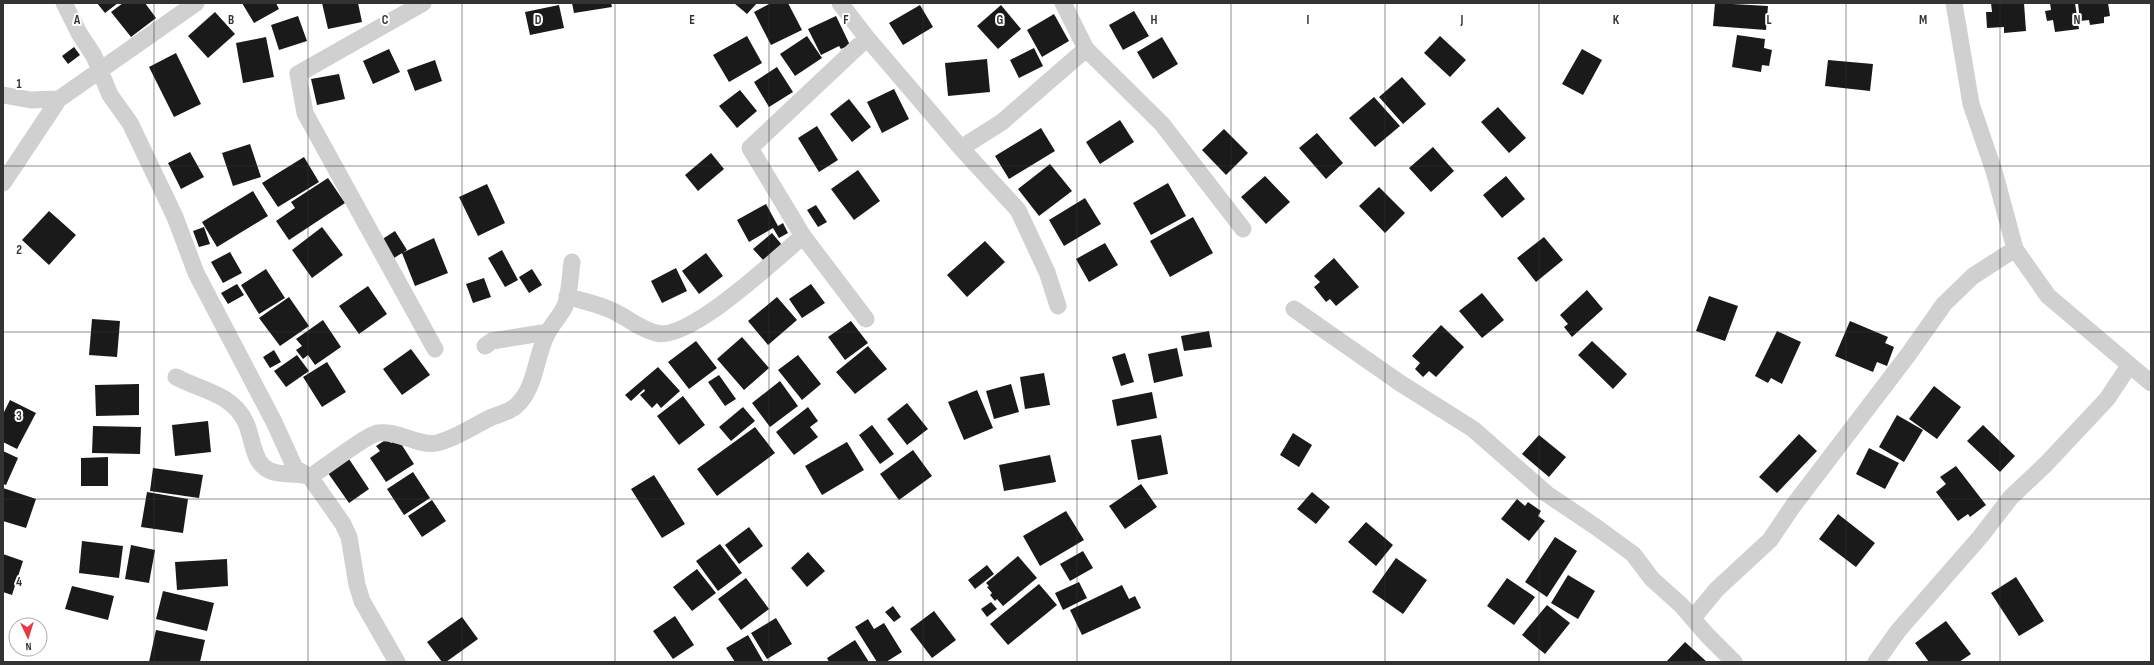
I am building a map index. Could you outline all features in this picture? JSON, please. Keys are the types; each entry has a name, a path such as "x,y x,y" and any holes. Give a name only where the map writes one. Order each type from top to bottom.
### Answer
{"street":[{"path":"64,3 79,33 102,71 110,95 130,123 176,217 196,273 270,415 295,468 310,477 343,524 349,537 357,584 362,601 396,662"},
{"path":"3,183 59,99 102,71 196,3"},
{"path":"423,3 298,74 305,113 435,349"},
{"path":"840,3 867,38 961,148 1018,210 1047,272 1058,306"},
{"path":"1063,3 1086,49 1162,124 1243,229"},
{"path":"1954,3 1971,104 1994,171 2015,249 2048,296 2129,366 2151,383"},
{"path":"866,319 803,236 750,148 867,38"},
{"path":"961,148 1002,122 1086,49"},
{"path":"3,95 31,100 59,99"},
{"path":"567,296 614,311 641,328 666,335 683,329 708,314 803,236"},
{"path":"1693,618 1718,589 1770,540 1793,506 1908,355 1944,304 1973,276 2015,249"},
{"path":"310,477 350,451 365,438 377,432 392,433 424,443 436,443 459,436 516,406 530,386 536,362 548,332 564,307 572,262"},
{"path":"1294,309 1400,383 1472,429 1546,494 1596,527 1633,554 1652,579 1681,605 1734,662"},
{"path":"485,346 492,341 548,332"},
{"path":"1876,662 1898,631 1981,536 2011,497 2046,464 2107,399 2129,366"},
{"path":"176,377 194,387 204,388 229,403 244,419 256,453 263,466 274,472 292,474 301,473 310,477"}],"building":[{"path":"97,3 118,3 105,13"},
{"path":"123,3 145,3 156,18 131,37 111,12"},
{"path":"242,3 276,3 279,9 254,23"},
{"path":"322,3 358,3 362,22 328,29"},
{"path":"572,3 611,3 612,7 574,13"},
{"path":"734,3 757,3 747,14"},
{"path":"771,3 788,3 802,30 771,45 754,12"},
{"path":"1715,3 1768,6 1766,30 1713,26"},
{"path":"1991,3 2024,3 2026,31 2004,33 2004,27 1987,28 1986,12 1992,12"},
{"path":"2050,3 2075,3 2079,29 2055,32 2053,20 2047,21 2045,11 2051,10"},
{"path":"2078,3 2108,3 2110,16 2104,17 2104,23 2090,25 2089,20 2080,21"},
{"path":"559,5 564,28 530,35 525,12"},
{"path":"920,5 933,27 903,45 889,23"},
{"path":"1001,5 1021,29 998,49 977,26"},
{"path":"1134,11 1149,36 1123,50 1109,25"},
{"path":"215,12 235,34 208,58 188,36"},
{"path":"1054,14 1069,41 1042,57 1027,30"},
{"path":"298,16 307,41 279,50 271,25"},
{"path":"836,16 850,45 841,49 839,46 821,55 808,29"},
{"path":"1737,35 1765,39 1764,48 1772,50 1769,66 1762,65 1761,72 1732,67"},
{"path":"747,36 762,63 729,82 713,55"},
{"path":"807,36 822,58 795,76 780,54"},
{"path":"1440,36 1466,60 1450,77 1424,53"},
{"path":"266,37 274,77 243,83 236,43"},
{"path":"1162,37 1178,64 1153,79 1137,52"},
{"path":"74,47 80,55 68,64 62,56"},
{"path":"1034,48 1043,66 1019,78 1010,60"},
{"path":"389,49 400,72 373,84 363,61"},
{"path":"1582,49 1602,60 1583,95 1562,84"},
{"path":"176,53 201,104 174,117 149,67"},
{"path":"987,59 990,92 948,96 945,63"},
{"path":"435,60 442,81 415,91 407,70"},
{"path":"1828,60 1873,64 1870,91 1825,86"},
{"path":"777,67 793,92 769,107 754,82"},
{"path":"339,74 345,99 317,105 311,79"},
{"path":"1402,77 1426,104 1403,124 1379,97"},
{"path":"894,89 909,119 882,133 867,102"},
{"path":"740,90 757,111 737,128 719,106"},
{"path":"1374,97 1400,126 1375,147 1349,118"},
{"path":"849,99 871,127 852,142 830,114"},
{"path":"1498,107 1526,138 1509,153 1481,122"},
{"path":"1120,120 1134,142 1100,164 1086,142"},
{"path":"817,126 838,160 819,172 798,138"},
{"path":"1041,128 1055,151 1009,179 995,156"},
{"path":"1224,129 1248,153 1226,175 1202,150"},
{"path":"1317,133 1343,163 1326,179 1299,148"},
{"path":"250,144 261,177 233,186 222,153"},
{"path":"1433,147 1454,171 1431,192 1409,168"},
{"path":"190,152 204,177 181,189 168,163"},
{"path":"711,153 724,169 698,191 685,175"},
{"path":"304,157 319,182 278,207 262,183"},
{"path":"1050,164 1072,191 1039,216 1018,189"},
{"path":"858,170 880,201 854,220 831,189"},
{"path":"1265,176 1290,202 1266,224 1241,197"},
{"path":"1506,176 1525,199 1502,218 1483,195"},
{"path":"328,178 345,203 289,240 276,221 295,208 291,202"},
{"path":"1168,183 1186,216 1151,235 1133,203"},
{"path":"487,184 505,223 478,236 459,197"},
{"path":"1379,187 1405,213 1385,233 1359,206"},
{"path":"253,191 268,216 217,247 202,222"},
{"path":"1085,198 1101,224 1064,246 1049,220"},
{"path":"766,204 778,226 783,223 788,233 779,238 773,228 749,242 737,220"},
{"path":"816,205 827,222 818,227 807,210"},
{"path":"49,211 76,235 49,265 22,240"},
{"path":"1193,217 1213,253 1170,277 1150,241"},
{"path":"204,227 210,244 199,247 193,231"},
{"path":"322,227 343,255 312,278 292,250"},
{"path":"395,231 407,250 394,258 381,240"},
{"path":"772,233 782,245 764,261 753,249"},
{"path":"1544,237 1563,260 1536,282 1517,258"},
{"path":"434,238 448,273 415,286 402,253"},
{"path":"985,241 1005,262 967,297 947,275"},
{"path":"1105,243 1118,265 1089,282 1076,259"},
{"path":"502,250 518,280 505,287 488,258"},
{"path":"230,252 242,273 223,283 211,262"},
{"path":"706,253 723,276 699,294 682,271"},
{"path":"1334,258 1359,287 1336,306 1330,299 1326,302 1314,287 1320,282 1314,276"},
{"path":"676,268 687,291 662,303 651,281"},
{"path":"266,269 285,298 259,314 241,285"},
{"path":"532,269 542,285 529,293 519,277"},
{"path":"484,278 491,297 473,303 466,284"},
{"path":"237,284 244,295 228,304 221,293"},
{"path":"811,284 825,303 802,318 789,299"},
{"path":"368,286 387,314 359,334 339,306"},
{"path":"1587,290 1603,309 1572,337 1564,327 1568,324 1560,315"},
{"path":"1482,293 1504,320 1482,338 1459,311"},
{"path":"1709,296 1738,306 1725,341 1696,331"},
{"path":"289,297 309,326 280,346 259,318"},
{"path":"777,297 797,320 768,345 748,321"},
{"path":"92,319 120,321 117,357 89,355"},
{"path":"323,320 341,347 315,365 308,355 303,359 296,350 302,346 296,339"},
{"path":"851,321 868,343 845,360 828,337"},
{"path":"1850,321 1888,337 1885,343 1894,347 1887,366 1877,362 1873,372 1835,356"},
{"path":"1441,325 1464,347 1436,377 1429,371 1423,377 1415,369 1420,363 1412,356"},
{"path":"1209,331 1212,347 1184,351 1181,336"},
{"path":"1777,331 1801,342 1782,384 1771,378 1768,383 1755,376"},
{"path":"742,337 769,368 744,390 717,359"},
{"path":"696,341 717,368 689,389 668,362"},
{"path":"1592,341 1627,374 1613,389 1578,355"},
{"path":"868,346 887,369 855,394 836,372"},
{"path":"1177,348 1183,376 1154,383 1148,354"},
{"path":"411,349 430,375 402,395 383,369"},
{"path":"274,350 281,362 270,368 263,357"},
{"path":"1125,353 1134,382 1121,386 1112,357"},
{"path":"297,355 309,371 286,387 274,371"},
{"path":"798,355 821,384 802,400 778,370"},
{"path":"327,362 346,392 322,407 303,377"},
{"path":"658,367 680,391 661,408 657,403 652,408 640,395 645,391 644,389 631,401 625,395"},
{"path":"1044,373 1050,405 1025,409 1020,377"},
{"path":"719,375 736,399 725,406 708,382"},
{"path":"780,381 798,406 770,427 752,403"},
{"path":"139,384 139,415 96,416 95,385"},
{"path":"1011,384 1019,412 994,419 986,391"},
{"path":"1934,386 1961,407 1937,439 1909,419"},
{"path":"977,390 993,428 964,440 948,402"},
{"path":"1152,392 1157,418 1117,426 1112,400"},
{"path":"683,396 705,425 679,445 657,416"},
{"path":"10,400 36,413 17,449 3,442 3,414"},
{"path":"907,403 928,429 907,445 887,419"},
{"path":"743,407 755,421 731,441 719,427"},
{"path":"808,407 818,421 810,427 818,437 794,455 776,432"},
{"path":"1897,415 1923,430 1904,462 1879,447"},
{"path":"208,421 211,452 175,456 172,425"},
{"path":"872,425 894,454 880,464 859,435"},
{"path":"1983,425 2015,456 2000,472 1967,441"},
{"path":"93,426 141,427 140,454 92,453"},
{"path":"755,427 775,453 717,496 697,469"},
{"path":"1293,433 1312,445 1299,467 1280,455"},
{"path":"1799,434 1817,451 1777,493 1759,477"},
{"path":"1161,435 1168,474 1138,480 1131,440"},
{"path":"1539,435 1566,457 1549,477 1522,454"},
{"path":"387,439 391,443 398,439 414,464 386,482 370,458 380,451 376,446"},
{"path":"847,442 864,470 822,495 805,466"},
{"path":"1869,448 1899,463 1885,489 1856,474"},
{"path":"913,450 932,476 899,500 880,474"},
{"path":"3,451 18,458 6,485 3,484"},
{"path":"1050,455 1056,482 1004,491 999,465"},
{"path":"108,457 108,486 81,486 81,458"},
{"path":"349,459 369,489 349,503 328,473"},
{"path":"1956,466 1986,505 1970,517 1968,514 1958,521 1936,492 1946,484 1940,477"},
{"path":"153,468 203,475 199,498 150,491"},
{"path":"413,472 430,498 404,515 387,489"},
{"path":"654,475 685,524 662,538 631,489"},
{"path":"1141,484 1157,507 1125,529 1109,506"},
{"path":"3,488 36,499 26,528 3,521"},
{"path":"147,492 188,499 183,533 141,527"},
{"path":"1312,492 1330,507 1316,524 1297,509"},
{"path":"1517,499 1525,506 1528,502 1541,511 1538,516 1545,521 1529,541 1501,519"},
{"path":"432,500 446,521 422,537 408,516"},
{"path":"1066,511 1084,540 1040,566 1023,536"},
{"path":"1838,514 1875,543 1856,567 1819,539"},
{"path":"1366,522 1393,545 1376,566 1348,542"},
{"path":"749,527 763,546 739,564 725,545"},
{"path":"1555,537 1577,551 1547,597 1525,582"},
{"path":"82,541 123,546 119,578 79,573"},
{"path":"720,544 742,573 718,591 696,561"},
{"path":"131,545 155,550 149,583 125,579"},
{"path":"1083,551 1093,568 1070,581 1060,564"},
{"path":"808,552 825,571 807,587 791,568"},
{"path":"3,554 23,561 12,595 3,592"},
{"path":"1018,556 1037,578 1003,606 997,599 995,601 990,595 992,593 987,587 989,586 986,583"},
{"path":"1396,558 1427,580 1403,614 1372,592"},
{"path":"227,559 228,586 177,590 175,562"},
{"path":"987,565 994,574 975,589 968,580"},
{"path":"697,569 716,593 692,611 673,587"},
{"path":"1568,575 1595,591 1578,619 1551,603"},
{"path":"2016,577 2044,621 2019,636 1991,593"},
{"path":"746,578 769,609 741,630 718,599"},
{"path":"1507,578 1535,597 1514,625 1487,606"},
{"path":"1079,582 1087,598 1063,610 1055,593"},
{"path":"1039,584 1057,605 1008,645 990,624"},
{"path":"1122,585 1129,599 1135,596 1141,608 1082,635 1070,610"},
{"path":"72,586 114,596 108,620 65,609"},
{"path":"163,591 214,603 207,631 156,619"},
{"path":"991,602 997,609 987,617 981,609"},
{"path":"1547,605 1570,623 1545,654 1522,635"},
{"path":"893,606 901,617 894,622 885,612"},
{"path":"934,611 956,640 932,658 910,629"},
{"path":"675,616 694,645 673,659 653,631"},
{"path":"462,617 478,639 446,662 442,662 427,642"},
{"path":"776,618 792,644 767,659 751,633"},
{"path":"868,619 874,629 884,623 902,652 886,662 877,662 855,627"},
{"path":"1946,621 1971,654 1959,662 1929,662 1915,643"},
{"path":"156,630 205,640 200,662 149,662"},
{"path":"748,635 763,661 762,662 735,662 726,648"},
{"path":"855,640 869,662 829,662 827,658"},
{"path":"1685,642 1707,662 1666,662"}]}
